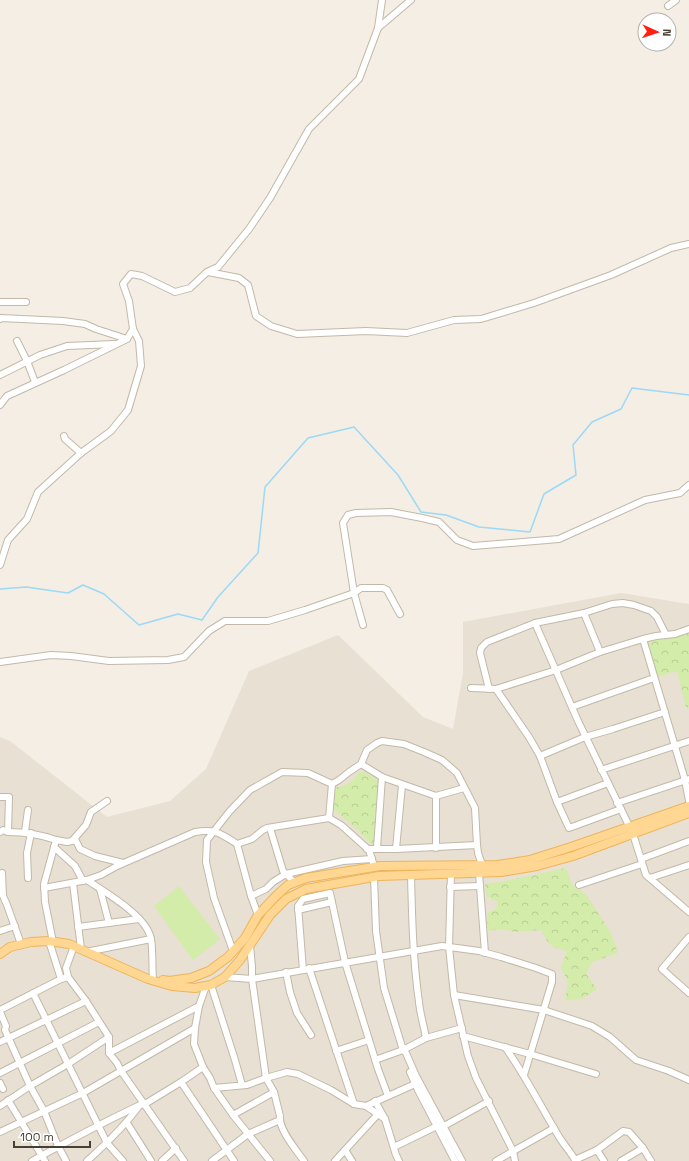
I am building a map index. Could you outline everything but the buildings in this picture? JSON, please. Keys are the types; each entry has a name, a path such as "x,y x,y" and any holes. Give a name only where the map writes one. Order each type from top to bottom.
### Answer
{"main road":[{"path":"631,831 689,806"},
{"path":"0,954 10,947 31,942 51,941 69,944 150,979 172,986 195,988 209,985 224,977 240,960 270,915 286,899 306,889 374,877 451,873 530,860 689,813"},
{"path":"150,979 169,981 192,978 209,971 228,956 246,938 258,915 288,885 306,878 373,863 481,869"}],"street":[{"path":"0,565 8,540 27,519 38,492 81,453 111,431 128,410 141,366 140,341 133,329 129,301 123,284 131,274 142,276 175,292 190,288 207,272 218,267 249,229 270,198 309,129 360,79 378,28 382,0"},
{"path":"378,28 411,0"},
{"path":"668,6 676,0"},
{"path":"207,272 239,278 248,285 256,316 271,326 297,334 366,331 407,333 454,320 481,319 610,275 671,248 689,244"},
{"path":"0,302 26,302"},
{"path":"0,319 63,321 85,324 127,339"},
{"path":"0,405 7,396 127,339 133,329"},
{"path":"17,341 35,382"},
{"path":"0,375 26,361 67,346 117,344"},
{"path":"64,436 65,439 81,453"},
{"path":"363,625 354,593 343,522 348,516 356,513 391,512 439,522 457,540 473,546 559,539 645,500 680,493 689,485"},
{"path":"0,662 51,655 109,661 168,660 184,657 209,631 225,622 268,621 354,593 361,588 383,588 387,590 400,614"},
{"path":"621,809 569,828 557,802 540,756 529,737 493,689 480,653 481,648 487,642 535,623 584,613 612,604 623,603 651,611 657,617 666,635"},
{"path":"584,613 600,652"},
{"path":"535,623 585,737 631,831 646,875 688,911"},
{"path":"471,688 493,689 556,670 600,652 643,639 675,634 689,630"},
{"path":"643,639 675,747 687,779 689,801"},
{"path":"572,707 654,678"},
{"path":"540,756 585,737 665,712"},
{"path":"332,784 340,780 361,764 366,750 382,741 404,744 424,752 442,760 457,773 476,808 477,845 481,869 480,886 485,953"},
{"path":"601,770 675,747 689,741"},
{"path":"361,764 382,778 436,796 464,788"},
{"path":"233,951 214,898 206,862 207,840 229,812 250,790 282,772 308,773 332,784"},
{"path":"377,848 382,778"},
{"path":"618,803 687,779"},
{"path":"557,802 608,783"},
{"path":"329,818 332,784"},
{"path":"396,849 402,785"},
{"path":"436,796 436,848"},
{"path":"0,797 9,797 8,832"},
{"path":"0,832 3,830 8,832 28,833 43,835 56,840 67,842 72,841 86,826 91,812 107,801"},
{"path":"28,810 28,878"},
{"path":"237,844 252,839 263,830 270,828 329,818 341,824 367,849 373,863 343,861 286,874 273,882 266,889 251,896"},
{"path":"270,828 282,871 295,882"},
{"path":"44,888 85,881 195,832 208,830 224,835 237,844 251,896 258,915"},
{"path":"75,839 80,849 95,856 123,863"},
{"path":"56,840 44,888 51,941 61,979"},
{"path":"579,885 689,841"},
{"path":"367,849 436,848 477,845"},
{"path":"54,848 75,866 85,881 122,904 139,919 148,930 151,939 150,979"},
{"path":"650,878 689,865"},
{"path":"451,873 448,947 454,995 463,1036 476,1078 513,1151 515,1161"},
{"path":"2,874 3,896 21,944"},
{"path":"411,875 414,950 419,1003 426,1038"},
{"path":"374,877 376,931 384,988 403,1050 406,1053 416,1076 462,1161"},
{"path":"72,883 80,949 66,968 68,977 86,1001 109,1037 109,1053 117,1063 142,1105 176,1148 184,1161"},
{"path":"450,887 480,886"},
{"path":"100,889 108,923"},
{"path":"354,1104 306,969 298,910 298,906 304,899 330,893 345,962 375,1060 388,1096"},
{"path":"298,910 332,902"},
{"path":"78,927 139,919"},
{"path":"0,931 15,926"},
{"path":"689,937 662,969 689,993"},
{"path":"80,949 151,939"},
{"path":"250,946 252,979 266,1078 274,1092 280,1120 286,1134 304,1161"},
{"path":"224,977 252,979 442,946 485,953 522,963 552,974 552,982 524,1075"},
{"path":"286,972 290,992 297,1013 311,1035"},
{"path":"66,1161 5,1030 6,1026 0,1011 61,979 68,977"},
{"path":"209,985 199,1006 194,1044 203,1067 214,1088 233,1115 270,1161"},
{"path":"209,985 231,1046 242,1085"},
{"path":"33,993 107,1143 123,1161"},
{"path":"454,995 544,1010 592,1026 610,1037 636,1060 669,1071 689,1080"},
{"path":"0,1042 86,1001"},
{"path":"109,1053 199,1006"},
{"path":"0,1072 99,1022"},
{"path":"0,1132 82,1093 195,1028"},
{"path":"375,1060 403,1050 426,1038 462,1028"},
{"path":"463,1036 596,1074"},
{"path":"0,1106 109,1037"},
{"path":"336,1051 369,1040"},
{"path":"505,1047 524,1075 554,1128 575,1161 597,1150 623,1131 629,1132 643,1148 650,1161"},
{"path":"403,1050 402,1056 415,1084 455,1161"},
{"path":"32,1161 43,1158 58,1146 98,1125 142,1105 203,1067"},
{"path":"214,1088 247,1085 287,1072 298,1074 331,1090 354,1104 366,1106 385,1119"},
{"path":"181,1082 234,1161"},
{"path":"366,1106 415,1084"},
{"path":"233,1115 274,1092"},
{"path":"8,1100 43,1158"},
{"path":"375,1101 385,1119 396,1155 400,1161"},
{"path":"444,1126 489,1102"},
{"path":"87,1161 127,1123 142,1105"},
{"path":"335,1161 378,1114"},
{"path":"212,1161 248,1134 280,1120"},
{"path":"127,1123 151,1161"},
{"path":"394,1147 436,1126"},
{"path":"496,1161 554,1128"},
{"path":"162,1161 176,1148"},
{"path":"621,1161 643,1148"},
{"path":"345,1150 352,1161"},
{"path":"597,1150 604,1161"}],"shaded area":[{"path":"621,593 689,604 689,1161 0,1161 0,737 10,741 107,817 170,801 206,769 249,671 338,635 423,717 453,729 463,673 463,622"}],"green space":[{"path":"689,627 689,707 686,708 677,671 657,677 648,643"},
{"path":"360,772 364,772 380,780 375,842 372,845 357,829 333,809 336,787 347,784"},
{"path":"565,868 568,872 572,885 586,894 611,933 618,953 592,962 586,974 597,989 584,998 565,1001 568,982 561,967 567,951 553,947 541,930 516,932 502,929 488,931 487,913 496,909 498,902 487,897 485,884"},
{"path":"179,886 220,939 193,960 154,906"}],"waterway":[{"path":"0,589 26,587 68,593 83,585 104,594 139,625 178,614 202,620 218,597 258,553 265,487 308,438 354,427 398,475 421,512 446,515 479,527 530,532 544,494 576,475 573,445 592,422 621,409 632,388 689,395"}]}
